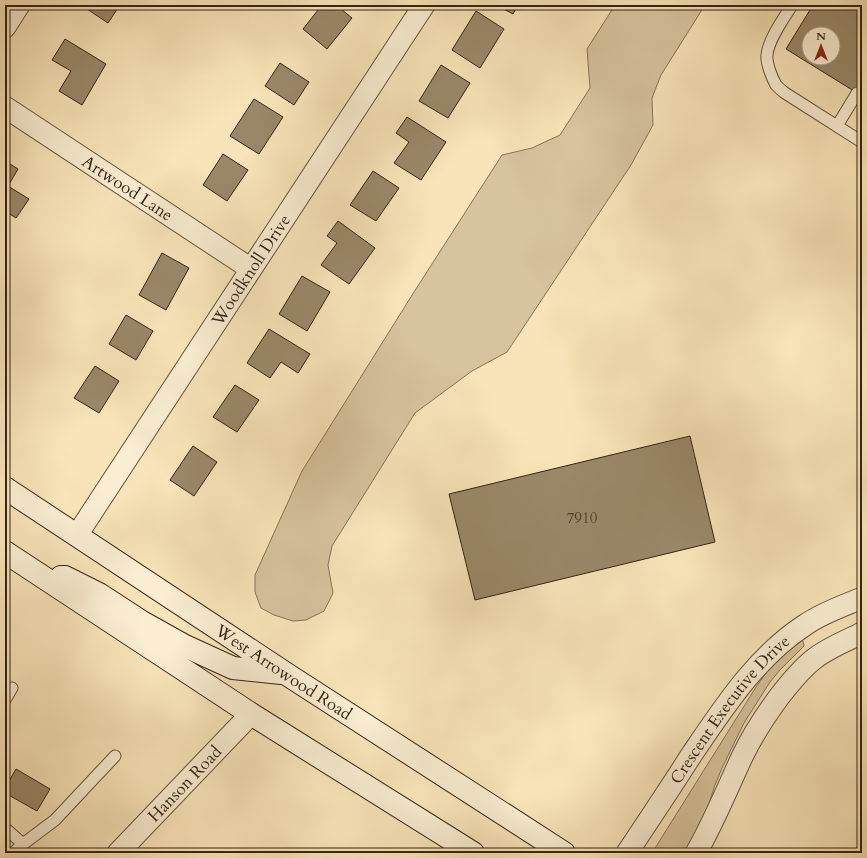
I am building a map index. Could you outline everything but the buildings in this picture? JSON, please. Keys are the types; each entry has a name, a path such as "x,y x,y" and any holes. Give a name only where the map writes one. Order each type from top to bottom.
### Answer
{"main road":[{"name":"West Arrowood Road","path":"5,488 286,674 564,853"},
{"path":"5,552 251,714 473,853"},
{"path":"48,580 65,577 99,594 142,622 185,646 233,668 286,674"}],"street":[{"path":"5,27 19,5"},
{"name":"Woodknoll Drive","path":"77,535 424,5"},
{"name":"Artwood Lane","path":"5,107 251,269"},
{"name":"Crescent Executive Drive","path":"627,853 721,711 757,666 772,650 805,624 862,598"},
{"name":"Crescent Executive Drive","path":"696,853 719,809 746,749 787,687 814,659 862,633"},
{"name":"Hanson Road","path":"118,853 251,714"}],"lane":[{"path":"792,5 778,27 770,43 767,55 769,69 776,85 785,93 862,142"},
{"path":"837,126 857,93"},
{"path":"5,700 12,688"},
{"path":"14,853 23,844 55,820 115,756"},
{"path":"5,828 23,844"}],"shaded area":[{"path":"615,5 705,5 661,75 652,98 653,125 631,165 507,352 472,371 415,413 332,546 328,565 333,593 324,611 306,620 293,621 274,615 261,608 255,592 255,575 302,471 502,155 532,148 560,135 590,88 587,49"},
{"path":"797,641 803,641 804,646 770,682 744,723 722,768 706,813 685,853 652,853 756,687 771,666"}]}
